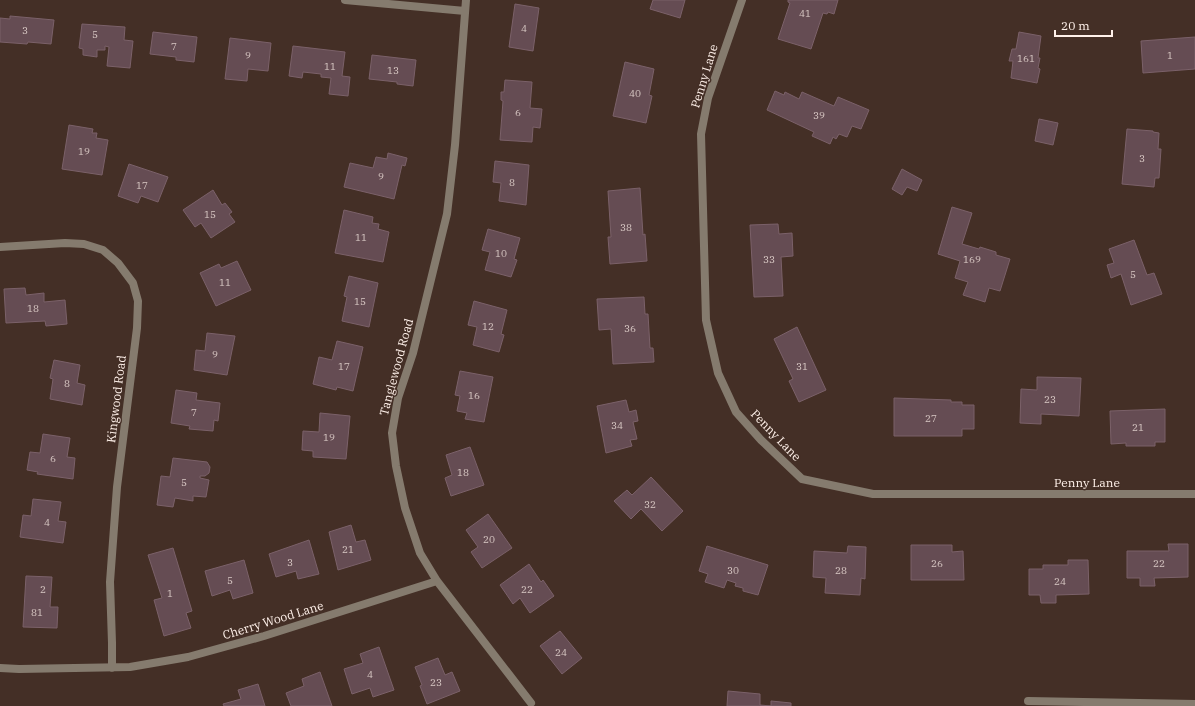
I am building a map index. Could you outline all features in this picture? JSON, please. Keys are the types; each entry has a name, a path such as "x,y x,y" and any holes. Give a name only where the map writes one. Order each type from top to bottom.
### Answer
{"street":[{"path":"345,0 465,12"},
{"name":"Tanglewood Road","path":"466,0 455,145 447,214 413,353 398,398 392,433 396,466 406,508 420,553 437,581 531,702"},
{"name":"Penny Lane","path":"742,0 708,98 701,134 706,320 718,374 736,412 761,440 802,479 873,494 1195,494"},
{"name":"Kingwood Road","path":"0,247 65,243 84,244 103,250 118,263 133,283 138,301 137,328 117,487 110,582 112,668"},
{"name":"Cherry Wood Lane","path":"0,668 130,667 195,655 264,636 437,581"},
{"path":"1028,701 1195,704"}],"building":[{"path":"653,0 685,0 680,18 650,9"},
{"path":"788,0 838,0 834,14 828,12 827,14 823,13 811,49 778,39 790,3"},
{"path":"515,4 539,8 533,51 509,47"},
{"path":"10,16 54,20 51,44 0,42 0,18 10,19"},
{"path":"82,24 125,27 124,40 133,41 130,68 107,66 109,47 105,46 105,50 97,50 97,57 83,55 83,49 79,48"},
{"path":"153,32 197,37 194,62 176,60 176,57 150,54"},
{"path":"1019,32 1041,36 1038,58 1040,58 1038,68 1040,69 1037,83 1011,78 1013,61 1009,61 1012,49 1016,49"},
{"path":"1195,37 1195,69 1143,73 1141,41"},
{"path":"230,38 271,43 268,71 248,69 247,81 225,79"},
{"path":"293,46 345,52 342,76 350,77 348,96 329,94 331,78 321,77 321,74 303,72 302,78 289,76"},
{"path":"372,55 416,60 413,86 397,84 397,82 369,79"},
{"path":"625,62 654,69 649,95 652,96 646,123 613,116"},
{"path":"505,80 532,82 530,108 542,109 540,128 533,127 532,142 500,140 503,101 501,100 501,92 504,92"},
{"path":"775,91 784,95 785,92 799,99 802,92 834,106 838,97 869,110 861,129 852,126 847,137 839,134 836,139 833,137 830,144 812,136 814,132 767,110"},
{"path":"1039,119 1058,123 1053,145 1035,141"},
{"path":"69,125 93,129 92,133 97,133 96,138 108,140 102,175 62,169"},
{"path":"1127,129 1153,131 1159,133 1158,149 1161,149 1159,178 1155,178 1154,187 1122,184"},
{"path":"388,153 407,158 405,166 402,165 394,199 344,187 350,163 373,168 376,157 387,159"},
{"path":"495,161 529,165 526,205 499,201 501,183 493,182"},
{"path":"129,164 168,177 158,202 141,196 138,203 118,196"},
{"path":"902,169 922,180 917,191 907,187 902,195 892,189"},
{"path":"640,188 643,235 645,234 647,261 610,264 608,237 611,237 608,191"},
{"path":"213,190 222,205 225,203 232,212 229,214 235,222 211,238 201,223 195,227 183,210"},
{"path":"952,207 972,213 962,244 979,249 980,247 996,252 996,255 1010,259 1000,291 989,288 985,302 963,295 968,282 955,278 960,261 938,254"},
{"path":"344,210 373,217 372,223 379,224 378,229 389,232 383,262 335,253"},
{"path":"778,224 779,234 792,233 793,256 781,257 783,296 754,297 750,225"},
{"path":"488,229 520,238 514,259 517,260 511,277 485,270 490,252 482,250"},
{"path":"1134,240 1147,275 1154,273 1162,294 1131,305 1121,274 1111,278 1107,265 1114,263 1109,249"},
{"path":"237,261 251,290 216,306 200,273 219,264 221,268"},
{"path":"349,276 378,283 369,327 342,321 347,297 344,296"},
{"path":"25,288 26,295 44,293 44,302 65,300 67,324 46,326 45,321 6,323 4,289"},
{"path":"644,297 645,314 648,314 650,348 653,348 654,362 613,364 611,329 599,330 597,299"},
{"path":"474,301 507,310 501,334 504,335 499,352 473,345 477,327 468,325"},
{"path":"797,327 826,390 799,402 789,381 793,379 774,339"},
{"path":"207,333 235,336 227,375 194,370 196,350 205,351"},
{"path":"337,341 363,347 353,391 337,387 336,390 313,384 319,357 332,360"},
{"path":"54,360 80,365 77,383 85,385 82,405 50,399 53,379 50,378"},
{"path":"460,371 493,377 484,422 465,419 467,413 457,411 460,396 455,395"},
{"path":"1037,377 1081,378 1079,416 1041,414 1041,424 1020,423 1021,389 1037,390"},
{"path":"176,390 197,393 196,400 220,403 218,421 214,420 213,431 189,429 190,426 171,423"},
{"path":"894,398 951,400 951,402 962,402 962,405 974,405 974,429 962,429 962,436 894,436"},
{"path":"626,400 629,412 636,410 638,421 633,422 637,439 630,440 632,446 606,453 597,406"},
{"path":"1165,409 1165,442 1155,442 1155,446 1126,446 1126,443 1111,444 1110,411"},
{"path":"320,413 350,416 346,459 313,457 313,451 302,450 303,431 319,432"},
{"path":"43,434 70,438 67,457 75,458 73,479 37,474 38,472 27,470 30,452 40,453"},
{"path":"470,447 484,485 451,496 445,478 452,475 446,455"},
{"path":"173,458 207,462 210,467 209,473 205,476 200,476 200,478 209,480 206,497 193,496 193,501 175,498 173,507 157,505 161,476 170,477"},
{"path":"651,477 683,511 662,531 641,509 631,519 614,501 627,490 632,495"},
{"path":"33,499 61,502 58,521 66,522 63,543 20,537 23,515 31,516"},
{"path":"488,514 512,548 482,568 471,552 478,547 466,530"},
{"path":"351,525 356,542 365,540 371,560 338,570 329,532"},
{"path":"309,540 319,574 298,579 296,571 276,577 269,554"},
{"path":"1168,544 1188,544 1188,577 1154,578 1155,586 1140,586 1140,578 1127,578 1127,551 1169,551"},
{"path":"911,545 952,545 952,552 963,551 964,580 911,580"},
{"path":"707,546 768,565 758,595 743,591 743,588 735,586 736,583 727,580 724,588 705,582 708,574 699,571"},
{"path":"848,546 866,547 865,579 861,578 860,595 825,593 826,578 813,577 814,551 847,553"},
{"path":"173,548 192,611 186,613 191,628 164,636 154,600 162,598 148,555"},
{"path":"244,560 253,593 233,599 230,590 212,596 205,571"},
{"path":"1068,560 1088,560 1089,594 1056,595 1056,603 1041,603 1040,595 1029,595 1029,569 1043,569 1043,565 1068,565"},
{"path":"529,564 541,582 543,580 554,596 530,613 520,598 513,604 500,585"},
{"path":"26,576 52,577 50,607 58,607 57,628 23,627"},
{"path":"560,631 582,658 562,674 540,646"},
{"path":"379,647 394,690 373,697 370,688 352,694 344,669 363,663 360,654"},
{"path":"438,658 445,675 452,672 460,691 427,704 415,667"},
{"path":"320,672 332,706 291,706 286,693 304,686 302,679"},
{"path":"258,684 265,706 224,706 223,704 241,699 238,690"},
{"path":"728,691 760,694 760,705 771,706 727,706"},
{"path":"771,701 791,703 791,706 771,706"}]}
